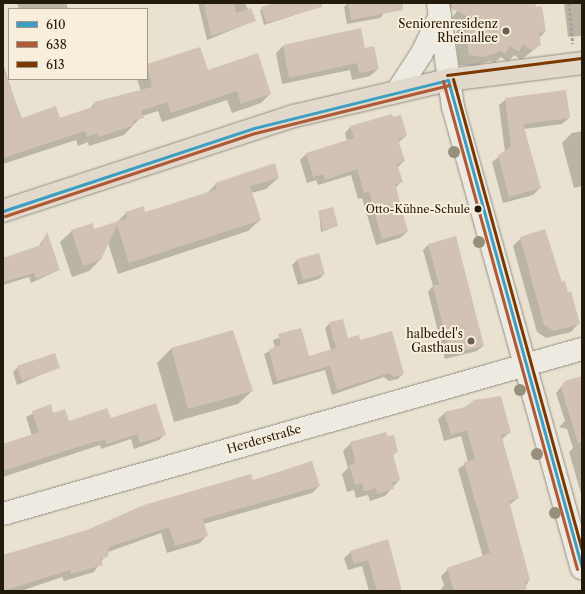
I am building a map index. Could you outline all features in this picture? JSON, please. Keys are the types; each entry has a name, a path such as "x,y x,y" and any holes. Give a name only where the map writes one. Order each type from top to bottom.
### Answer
{"main road":[{"path":"3,211 254,128 398,90 448,80 579,64"}],"street":[{"path":"439,9 454,115 582,568"},
{"path":"398,90 422,53 439,9"},
{"name":"Herderstraße","path":"3,514 582,349"}],"path":[{"path":"569,3 579,64"}],"building":[{"path":"204,3 234,3 236,13 251,8 256,21 211,36"},
{"path":"275,3 322,3 322,7 266,23 261,7"},
{"path":"348,3 403,3 403,10 351,20"},
{"name":"Seniorenresidenz Rheinallee","path":"451,3 535,3 536,7 542,6 546,32 539,33 541,45 532,50 523,44 519,52 510,46 505,54 501,51 485,57 469,55 465,30 461,27 469,17 451,8"},
{"path":"361,28 365,48 374,46 379,69 359,73 357,63 289,78 283,45"},
{"path":"200,47 208,70 258,53 271,94 241,104 237,91 171,113 167,102 141,111 144,118 133,121 134,125 99,137 98,133 87,137 85,131 3,158 3,69 22,118 56,106 60,118 95,106 94,102 152,87 148,64"},
{"path":"566,90 570,118 523,124 541,188 509,197 498,155 511,147 505,98"},
{"path":"392,114 393,117 401,115 407,136 398,139 405,161 397,164 403,182 395,184 408,232 382,239 369,192 364,193 357,169 325,180 323,174 313,177 306,153 354,138 350,126"},
{"path":"275,163 279,178 250,186 261,220 129,263 117,225 101,260 83,266 71,230 93,223 94,229 127,218 125,212 144,206 145,212 217,189 215,183"},
{"path":"333,207 338,226 323,230 318,211"},
{"path":"545,229 562,282 565,281 568,292 571,291 580,324 554,331 544,325 520,237"},
{"path":"47,232 60,270 36,279 34,273 3,282 3,258 41,245"},
{"path":"456,236 484,346 450,354 433,286 439,284 428,244"},
{"path":"319,253 325,274 303,280 297,259"},
{"path":"343,319 348,338 359,335 360,340 392,331 404,374 394,377 389,373 337,390 330,366 277,381 269,349 281,345 278,334 301,328 309,356 336,348 329,322"},
{"path":"233,330 253,391 188,409 171,348"},
{"path":"55,353 60,368 22,381 17,366"},
{"path":"582,376 582,442 578,443 561,387 565,381"},
{"path":"501,396 511,433 501,435 519,498 509,501 530,580 525,582 527,589 519,591 454,591 447,568 490,553 464,462 475,459 467,430 451,435 444,412 465,407 474,400"},
{"path":"156,403 166,435 140,443 137,434 107,444 105,440 94,442 3,471 3,444 39,432 32,411 51,404 53,413 65,409 69,421 107,408 111,418"},
{"path":"386,432 388,436 394,435 398,452 393,454 400,480 392,482 394,489 377,494 376,488 364,491 362,483 355,485 349,465 356,463 350,442"},
{"path":"312,461 320,486 203,519 208,536 175,546 169,527 109,547 108,557 101,559 103,565 71,574 70,570 3,591 3,555 87,530 144,505 251,474 253,480"},
{"path":"388,539 402,591 377,591 368,560 354,564 350,551"}],"transit line":[{"name":"613","path":"447,75 581,58"},
{"name":"613","path":"453,79 582,549"},
{"name":"610","path":"448,80 582,568"},
{"name":"610","path":"3,211 254,128 448,80"},
{"name":"638","path":"443,81 577,569"},
{"name":"638","path":"5,216 255,133 449,85"}],"place":[{"name":"Seniorenresidenz Rheinallee","path":"506,31"},
{"name":"Otto-Kühne-Schule","path":"478,209"},
{"name":"halbedel's Gasthaus","path":"471,341"}]}
